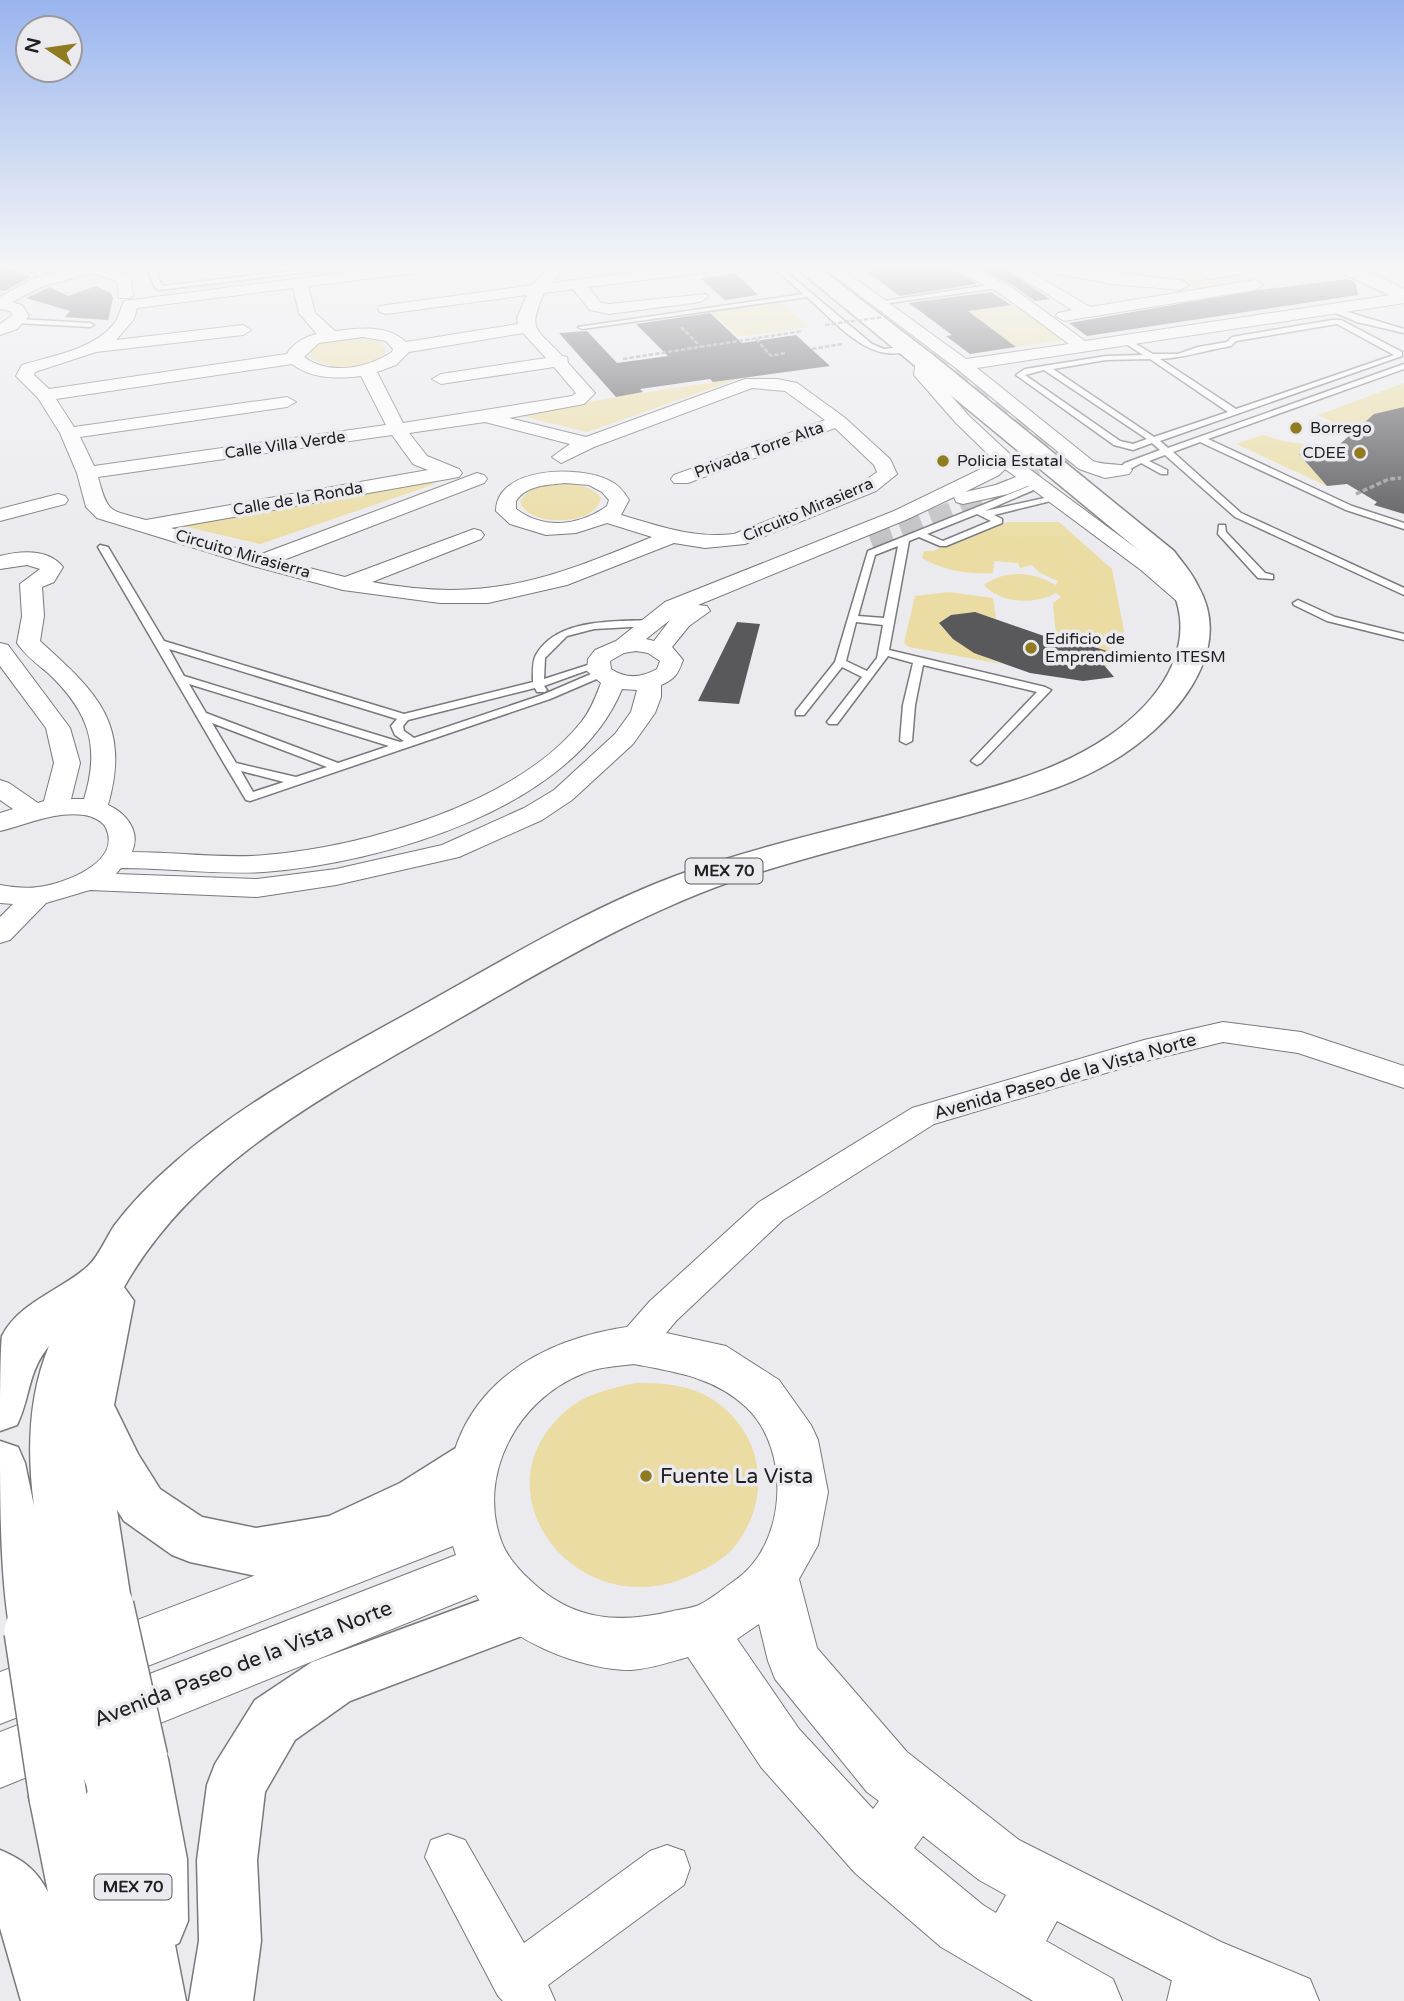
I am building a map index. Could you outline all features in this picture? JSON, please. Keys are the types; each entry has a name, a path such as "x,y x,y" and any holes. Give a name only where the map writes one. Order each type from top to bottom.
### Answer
{"highway":[{"name":"MEX 70","path":"152,1990 126,1766 73,1620 54,1440 63,1373 113,1266 157,1205 223,1145 296,1096 546,953 626,912 721,872 1030,786 1091,761 1150,720 1171,696 1195,650 1194,604 1181,576 1164,557 935,359"},
{"path":"93,2001 98,1982 58,1797 83,1454 113,1266"},
{"path":"0,1410 1,1393 15,1353 35,1326 113,1266"},
{"path":"90,1405 120,1470 142,1505 190,1538 256,1552 335,1539 418,1499 472,1465"},
{"path":"0,1463 73,1620"},
{"path":"220,2001 230,1941 227,1860 236,1784 275,1720 332,1681 524,1610"},
{"path":"0,1881 8,1885 27,1916 53,2001"}],"street":[{"name":"Circuito Mirasierra","path":"56,359 28,369 26,376 45,395 69,433 87,473 96,507 104,513 260,562 350,583 440,597 490,596 541,586 675,535 722,543 738,540 869,487 887,474 883,463 838,421 791,387 751,383 587,443 561,457"},
{"path":"45,395 286,359"},
{"path":"296,359 300,364 321,371 368,370 394,359"},
{"path":"924,359 923,375 1004,459 1148,564 1194,604"},
{"path":"948,359 963,365 1086,465 1105,472 1122,470"},
{"path":"963,365 998,359"},
{"path":"441,379 561,361 586,393 578,400 484,417"},
{"path":"368,370 397,429 420,460 448,472 517,488 550,478 593,481 610,488 619,500 616,509 607,517 577,527 559,529 525,524 506,511 504,503 517,488"},
{"path":"69,433 287,402"},
{"path":"484,417 587,443"},
{"name":"Calle Villa Verde","path":"87,473 484,417"},
{"name":"Privada Torre Alta","path":"681,479 838,421"},
{"path":"659,649 682,611 901,515 992,471 1004,459"},
{"name":"Calle de la Ronda","path":"148,526 448,472"},
{"name":"Calle de la Ronda","path":"260,562 477,480"},
{"path":"114,860 267,863 360,847 427,828 524,782 559,756 587,730 604,706 604,653 624,645 650,623 800,569 959,498 1036,482"},
{"path":"0,491 20,510"},
{"path":"0,515 58,500"},
{"path":"607,517 675,535"},
{"path":"350,583 474,535"},
{"path":"800,569 826,563 872,544"},
{"path":"0,563 17,558 40,558 52,567 46,577 31,584 33,616 28,643"},
{"path":"19,814 67,763 58,728 1,651 28,643"},
{"path":"28,643 86,697 101,732 104,772 94,809"},
{"path":"605,673 625,683 649,681 667,673 671,666 671,660 659,649 649,645 624,645"},
{"path":"87,881 257,888 336,877 450,850 533,814 563,795 624,739 643,713 649,697 649,681"},
{"path":"587,730 624,739"},
{"path":"0,788 19,814"},
{"path":"0,894 37,896 87,881 114,860 122,844 121,829 112,817 94,809 19,814"},
{"path":"427,828 450,850"},
{"path":"0,934 37,896"},
{"name":"Avenida Paseo de la Vista Norte","path":"634,1345 663,1311 771,1210 923,1116 1144,1051 1223,1032 1301,1043 1404,1077"},
{"path":"634,1345 687,1350 736,1371 775,1406 789,1427 799,1451 804,1476 804,1502 799,1529 773,1578 745,1605 701,1632 639,1645 608,1643 568,1633 549,1626 524,1610 503,1590 486,1567 475,1543 469,1517 468,1491 472,1465 481,1440 495,1417 532,1379 580,1354 634,1345"},
{"path":"0,1698 469,1517"},
{"name":"Avenida Paseo de la Vista Norte","path":"0,1760 486,1567"},
{"path":"773,1578 794,1661 887,1772 999,1860 1045,1884 1196,1982 1289,2001"},
{"path":"701,1632 780,1748 875,1853 962,1926 1091,2001"},
{"path":"875,1853 919,1796"},
{"path":"448,1857 523,1990 667,1868"},
{"path":"1007,1952 1045,1884"}],"lane":[{"path":"1098,359 1024,371 1020,375 1117,443 1133,447 1164,472"},
{"path":"1155,359 1236,413"},
{"path":"1133,447 1386,359"},
{"path":"1046,368 1155,441 1238,515 1404,592"},
{"path":"1361,370 1399,368"},
{"path":"1122,470 1134,470 1148,461 1399,368"},
{"path":"1206,441 1404,375"},
{"path":"1206,441 1338,502 1380,520 1404,526"},
{"path":"800,713 840,662 871,553 981,512 1036,482"},
{"path":"981,512 1058,498"},
{"path":"919,534 943,544 999,521 981,512"},
{"path":"1222,527 1222,532 1262,576 1269,577"},
{"path":"834,722 882,659 904,540"},
{"path":"103,547 250,797 546,697 605,673"},
{"path":"1298,603 1331,619 1404,637"},
{"path":"853,619 889,622"},
{"path":"546,697 538,684 540,657 563,634 594,626 650,623"},
{"path":"159,643 404,718 538,684 605,673"},
{"path":"884,652 1045,690 977,761"},
{"path":"906,741 909,705 919,661"},
{"path":"840,662 869,676"},
{"path":"180,678 400,746"},
{"path":"202,715 337,768"},
{"path":"404,718 397,726 399,733 413,742"},
{"path":"231,765 296,781"}],"path":[{"path":"1338,502 1388,479 1401,478"}],"shaded area":[{"path":"314,359 377,359 350,367"},
{"path":"741,378 587,432 518,415 616,397"},
{"path":"1404,383 1404,407 1374,414 1354,432 1318,415"},
{"path":"1263,435 1335,449 1299,454 1327,486 1236,444"},
{"path":"421,480 435,484 260,544 174,524"},
{"path":"563,483 589,488 601,498 597,507 576,518 549,520 526,510 520,502 533,489"},
{"path":"1008,522 1059,522 1112,569 1124,631 1106,668 1097,660 1106,651 1072,640 1067,644 1059,641 1060,638 1056,636 1053,603 1061,597 1056,593 1048,597 1018,601 999,596 984,585 1002,576 1020,574 1038,577 1056,585 1058,581 1040,573 1032,565 1020,568 1018,563 994,561 993,573 974,573 948,569 922,558 924,551 933,551"},
{"path":"949,592 993,598 996,619 960,614 939,624 967,648 1001,664 909,647 904,643 915,596"},
{"path":"636,1383 687,1388 703,1394 722,1407 738,1422 749,1440 756,1460 758,1480 756,1501 749,1522 727,1555 682,1579 641,1587 604,1581 572,1564 547,1538 533,1506 531,1472 543,1438 572,1406 595,1394"}],"building":[{"path":"582,359 614,359 617,363 643,359 823,359 830,366 640,389 643,392 616,397"},
{"name":"CDEE","path":"1404,407 1404,514 1374,505 1377,502 1347,484 1327,486 1299,454 1332,451 1374,414"},
{"name":"Edificio de Emprendimiento ITESM","path":"975,612 1067,644 1072,640 1107,651 1098,658 1114,677 1083,681 1030,673 974,653 953,639 939,623 951,615"},
{"path":"737,622 760,624 739,704 698,701"}],"tunnel":[{"path":"945,359 1063,456 1067,466 1059,471"},
{"path":"872,544 1062,469"}],"place":[{"name":"Borrego","path":"1296,428"},
{"name":"CDEE","path":"1360,453"},
{"name":"Policia Estatal","path":"943,461"},
{"name":"Edificio de Emprendimiento ITESM","path":"1031,648"},
{"name":"Fuente La Vista","path":"646,1476"}]}
